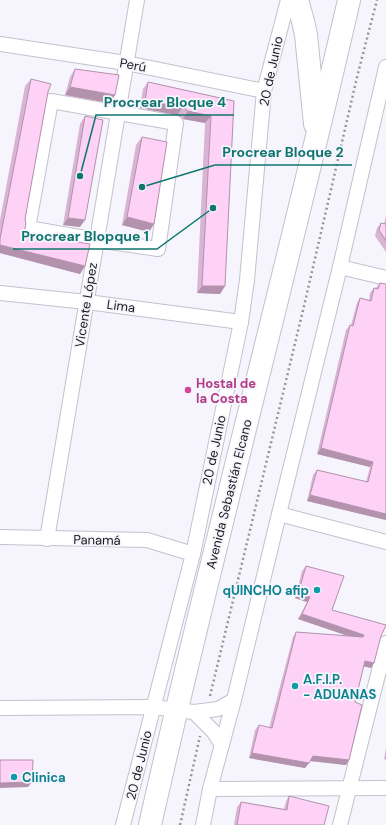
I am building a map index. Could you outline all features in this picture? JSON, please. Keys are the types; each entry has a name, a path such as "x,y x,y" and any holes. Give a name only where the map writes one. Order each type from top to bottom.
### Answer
{"main road":[{"path":"297,0 306,35 316,141"},
{"name":"Avenida Sebastián Elcano","path":"150,825 195,713 316,141 349,0"}],"street":[{"name":"Vicente López","path":"47,539 137,0"},
{"name":"20 de Junio","path":"123,825 193,554 241,322 247,280 264,91 288,0"},
{"name":"Perú","path":"0,44 126,63 264,91"},
{"path":"203,825 210,789 234,700 278,514 340,267 386,67"},
{"path":"51,101 118,112 176,123 158,249 28,228 51,101"},
{"path":"340,267 386,278"},
{"name":"Lima","path":"0,293 87,302 241,322"},
{"path":"278,514 386,542"},
{"name":"Panamá","path":"0,537 147,540 193,554"},
{"path":"340,825 386,642"},
{"path":"0,708 153,707 195,713 218,709 234,700"},
{"path":"195,713 213,731 222,745"},
{"path":"210,789 386,788"}],"path":[{"path":"180,825 195,713 208,704 240,577 358,74 377,0"}],"building":[{"path":"75,69 119,75 115,95 70,87"},
{"path":"31,79 51,84 48,92 25,219 26,224 24,233 90,244 85,266 0,245"},
{"path":"148,82 234,101 225,286 202,286 211,116 188,111 183,107 145,101"},
{"path":"85,116 103,120 85,220 68,218"},
{"path":"142,137 167,142 154,224 127,217"},
{"path":"381,223 386,224 386,241 379,230"},
{"path":"380,283 386,284 386,514 310,495 317,470 368,482 373,462 321,448 350,325 353,326 360,298 371,301 374,288 378,289"},
{"name":"A.F.I.P. - ADUANAS","path":"306,566 344,576 332,610 386,625 381,636 374,663 365,661 355,702 362,705 349,760 313,756 309,763 252,753 259,725 272,728 296,632 363,637 364,635 302,614 310,597 298,594"},
{"name":"Clinica","path":"0,760 33,760 32,782 0,783"},
{"path":"289,796 329,806 324,825 237,825 241,802 287,810"}],"place":[{"name":"Procrear Bloque 4","path":"80,176"},
{"name":"Procrear Bloque 2","path":"142,187"},
{"name":"Procrear Blopque 1","path":"213,208"},
{"name":"Hostal de la Costa","path":"188,390"},
{"name":"qUINCHO afip","path":"317,590"},
{"name":"A.F.I.P. - ADUANAS","path":"295,686"},
{"name":"Clinica","path":"14,777"}]}
